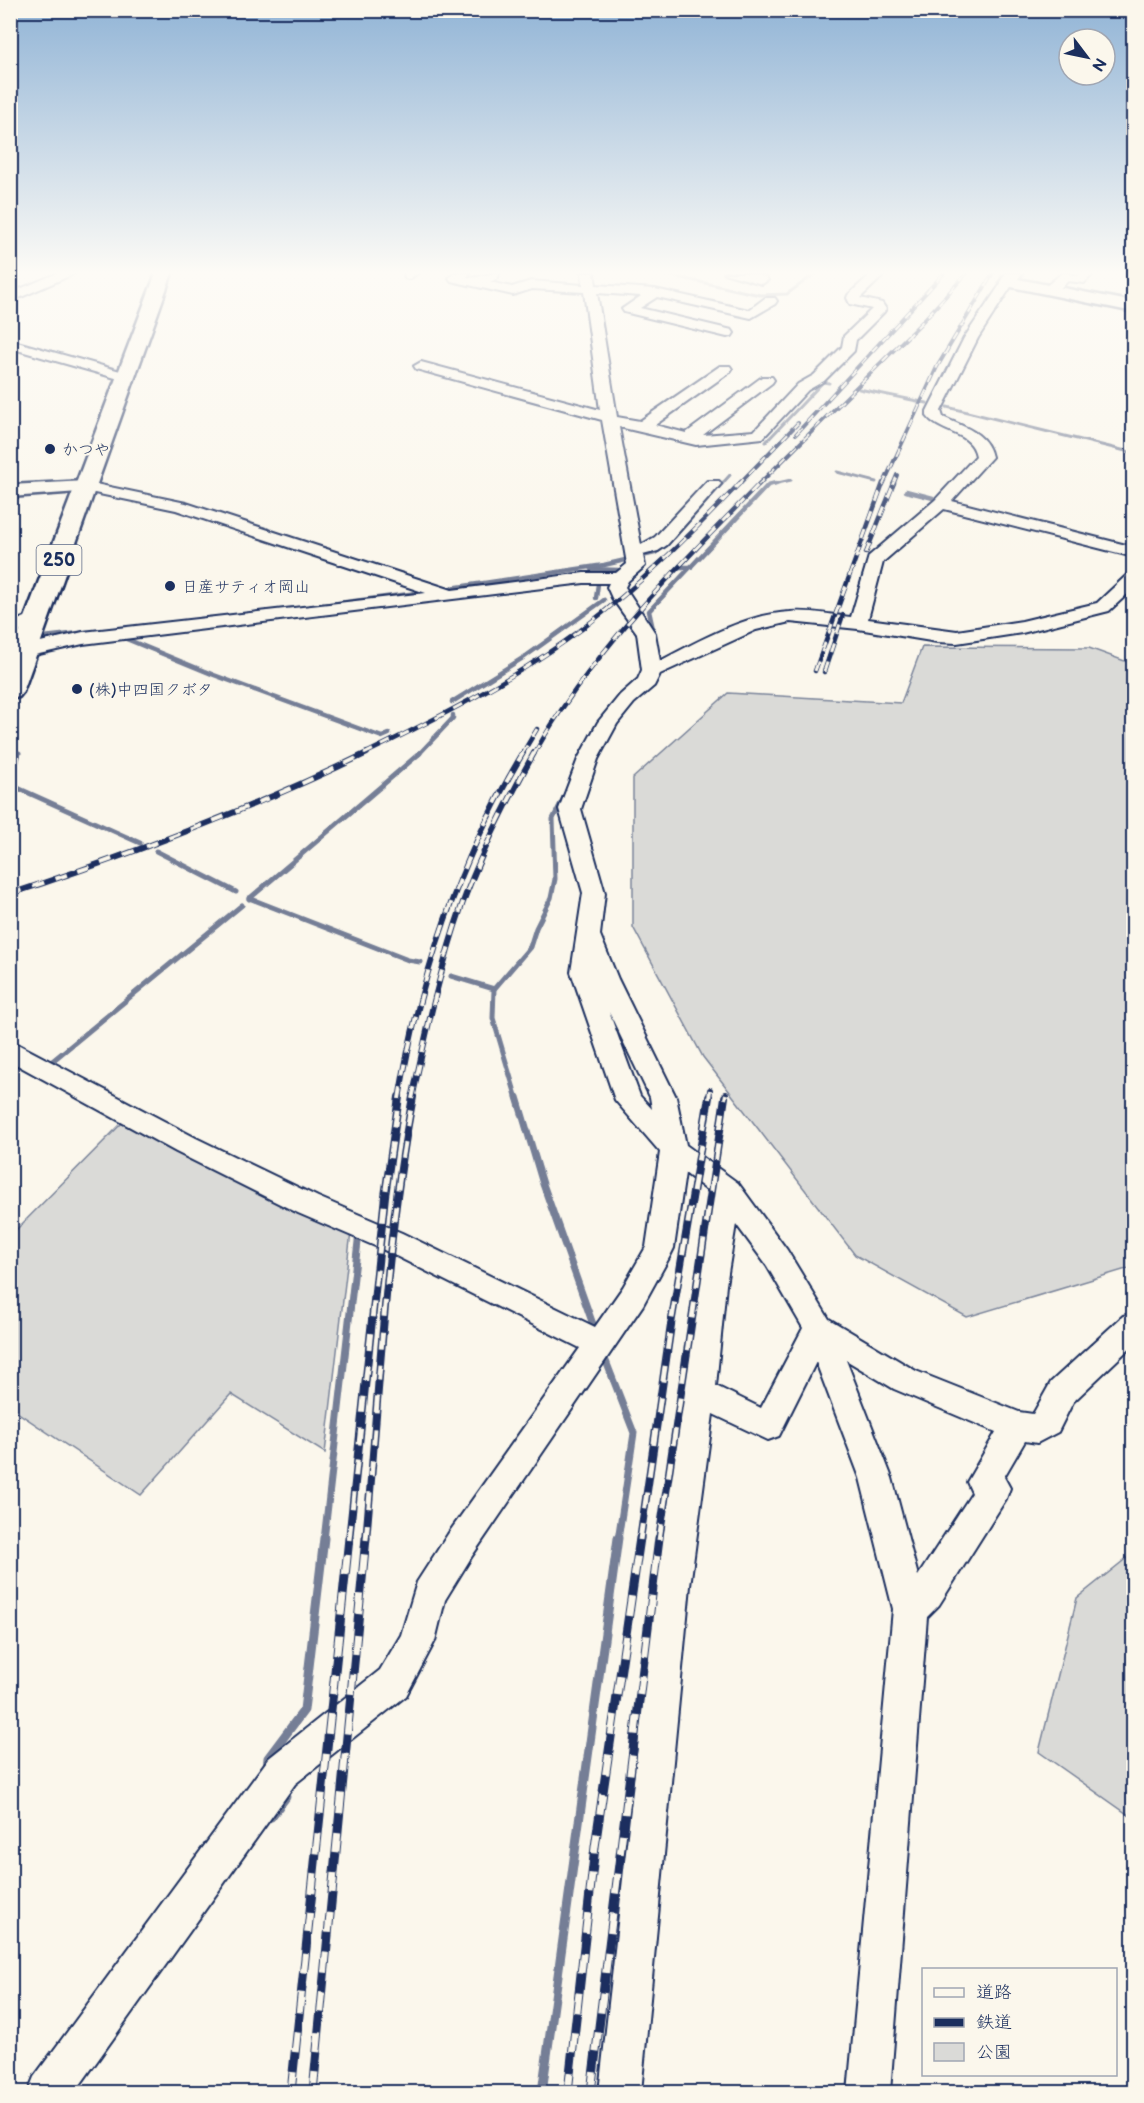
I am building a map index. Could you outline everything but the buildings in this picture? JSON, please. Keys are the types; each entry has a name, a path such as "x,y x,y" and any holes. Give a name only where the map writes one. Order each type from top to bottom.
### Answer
{"main road":[{"name":"250","path":"10,692 26,636 86,487 128,371"},
{"path":"10,491 86,487"}],"street":[{"path":"105,371 126,377"},
{"path":"440,371 696,440 758,435 803,387 826,371"},
{"path":"601,371 635,557"},
{"path":"643,426 722,371"},
{"path":"858,623 875,560 941,503 980,462 984,453 980,444 972,437 949,427 934,416 934,411 954,371"},
{"path":"690,437 767,380"},
{"path":"713,484 661,541 635,557 616,587 621,598 646,633 652,670 647,682 627,699 608,722 588,759 570,809 594,893 583,972 628,1100 674,1150 728,1191 777,1258 818,1329 876,1478 910,1609 869,2092"},
{"path":"86,487 180,506 453,596"},
{"path":"941,503 1134,552"},
{"path":"26,636 83,638 453,596 584,578 620,578"},
{"path":"652,670 661,668 702,646 766,621 790,617 858,623 937,636 957,637 1022,627 1103,607 1134,578"},
{"path":"10,1049 186,1145 598,1343"},
{"path":"49,2092 282,1771 393,1683 417,1641 429,1594 598,1343 633,1296 660,1248 674,1150"},
{"path":"620,2092 673,1586 707,1396 711,1285 728,1191"},
{"path":"818,1329 905,1380 1017,1426 1037,1429 1047,1422 1062,1392 1134,1325"},
{"path":"707,1396 768,1426 818,1329"},
{"path":"910,1609 927,1593 994,1488 983,1482 1017,1426"}],"green space":[{"path":"922,647 1089,648 1133,664 1133,1267 967,1317 855,1255 703,1057 633,927 633,778 728,693 901,703"},
{"path":"127,1118 351,1232 325,1453 231,1394 141,1495 11,1408 10,1236"},
{"path":"1133,1553 1133,1818 1039,1752 1077,1598"}],"waterway":[{"path":"766,442 823,382 829,383"},
{"path":"859,389 927,403"},
{"path":"947,407 1134,453"},
{"path":"837,472 876,482"},
{"path":"721,485 730,475"},
{"path":"769,485 791,480"},
{"path":"674,537 722,483"},
{"path":"691,567 768,485 776,483"},
{"path":"906,491 933,498"},
{"path":"451,588 604,565 655,553 662,548"},
{"path":"680,567 691,567"},
{"path":"655,638 649,611 691,567"},
{"path":"591,569 618,570"},
{"path":"596,598 598,584"},
{"path":"315,606 425,592"},
{"path":"452,702 526,656 604,600"},
{"path":"35,638 88,632"},
{"path":"124,638 214,675 382,737 389,734"},
{"path":"10,641 22,640"},
{"path":"420,753 453,718 453,715"},
{"path":"10,753 19,753 19,754 10,753"},
{"path":"250,898 420,753"},
{"path":"19,754 11,785 140,843"},
{"path":"494,989 530,947 536,928 551,898 555,879 553,819 565,795"},
{"path":"156,851 236,892"},
{"path":"250,898 408,960 420,962"},
{"path":"45,1060 50,1063 242,905"},
{"path":"451,976 494,989"},
{"path":"494,989 493,1018 517,1099"},
{"path":"517,1097 543,1184 595,1330"},
{"path":"324,1540 359,1233"},
{"path":"604,1356 634,1433 618,1540"},
{"path":"267,1768 268,1758 304,1710 324,1538"},
{"path":"542,2092 618,1538"},
{"path":"271,1817 286,1797"}],"railway":[{"path":"796,434 854,371"},
{"path":"760,483 873,371"},
{"path":"883,485 935,371"},
{"path":"738,485 798,423"},
{"path":"893,485 897,475"},
{"path":"364,754 448,712 503,681 582,629 664,559 740,483"},
{"path":"534,754 557,716 609,645 638,611 760,483"},
{"path":"815,671 883,483"},
{"path":"866,553 894,483"},
{"path":"824,672 843,615"},
{"path":"522,754 537,729"},
{"path":"10,894 191,830 367,753"},
{"path":"399,1099 418,1009 445,920 480,834 523,753"},
{"path":"412,1099 440,977 462,905 477,866 534,753"},
{"path":"709,1099 710,1090"},
{"path":"725,1099 726,1094"},
{"path":"349,1540 385,1196 399,1097"},
{"path":"366,1540 389,1263 403,1152 413,1097"},
{"path":"640,1540 672,1318 709,1097"},
{"path":"659,1540 725,1097"},
{"path":"291,2092 349,1538"},
{"path":"313,2092 366,1538"},
{"path":"568,2092 595,1847 640,1538"},
{"path":"591,2092 659,1538"}],"place":[{"name":"かつや","path":"50,449"},
{"name":"日産サティオ岡山","path":"170,586"},
{"name":"(株)中四国クボタ","path":"77,689"}]}
